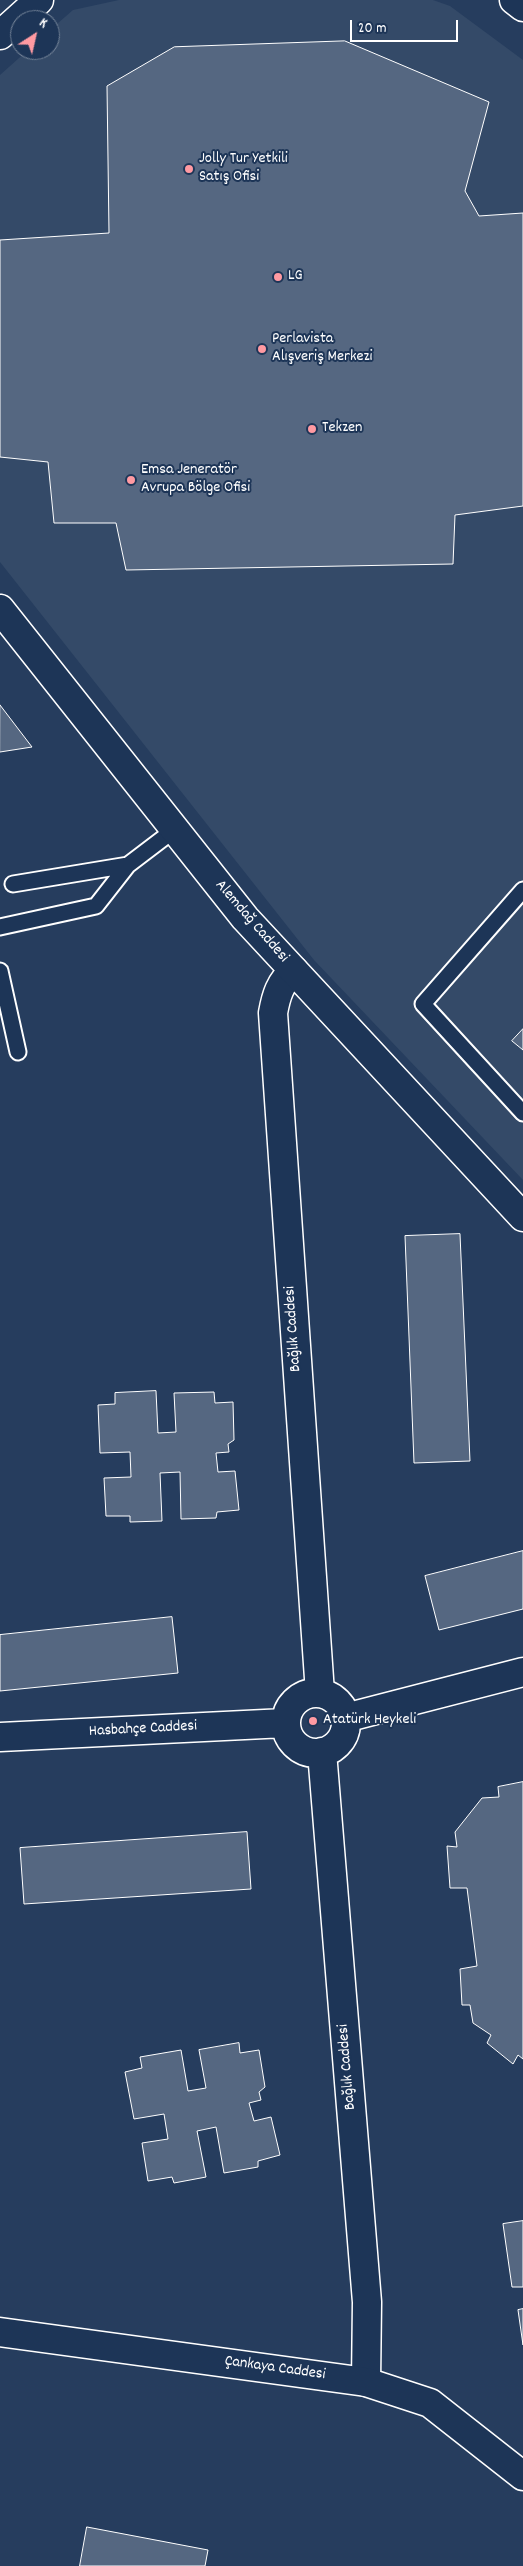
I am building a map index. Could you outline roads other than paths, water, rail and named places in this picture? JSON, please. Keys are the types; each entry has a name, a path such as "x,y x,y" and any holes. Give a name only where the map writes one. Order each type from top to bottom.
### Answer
{"street":[{"path":"0,35 39,0"},
{"path":"514,0 523,7"},
{"name":"Alemdağ Caddesi","path":"0,609 245,918 523,1217"},
{"name":"Bağlık Caddesi","path":"294,970 287,976 276,994 273,1013 320,1693"},
{"path":"345,1718 523,1672"},
{"path":"320,1693 337,1701 345,1718 343,1736 331,1748 313,1753 297,1746 287,1732 285,1722 287,1712 292,1703 305,1695 320,1693"},
{"name":"Hasbahçe Caddesi","path":"0,1737 285,1722"},
{"name":"Bağlık Caddesi","path":"322,1752 367,2302 366,2382"},
{"name":"Çankaya Caddesi","path":"0,2332 366,2382 430,2403 523,2476"}],"lane":[{"path":"0,927 96,906 128,865 174,830"},
{"path":"13,884 128,865"},
{"path":"523,890 423,1004 523,1112"},
{"path":"0,971 18,1052"}],"place":[{"name":"Jolly Tur Yetkili Satış Ofisi","path":"189,169"},
{"name":"LG","path":"278,277"},
{"name":"Perlavista Alışveriş Merkezi","path":"262,349"},
{"name":"Tekzen","path":"312,429"},
{"name":"Emsa Jeneratör Avrupa Bölge Ofisi","path":"131,480"},
{"name":"Atatürk Heykeli","path":"313,1721"}]}
